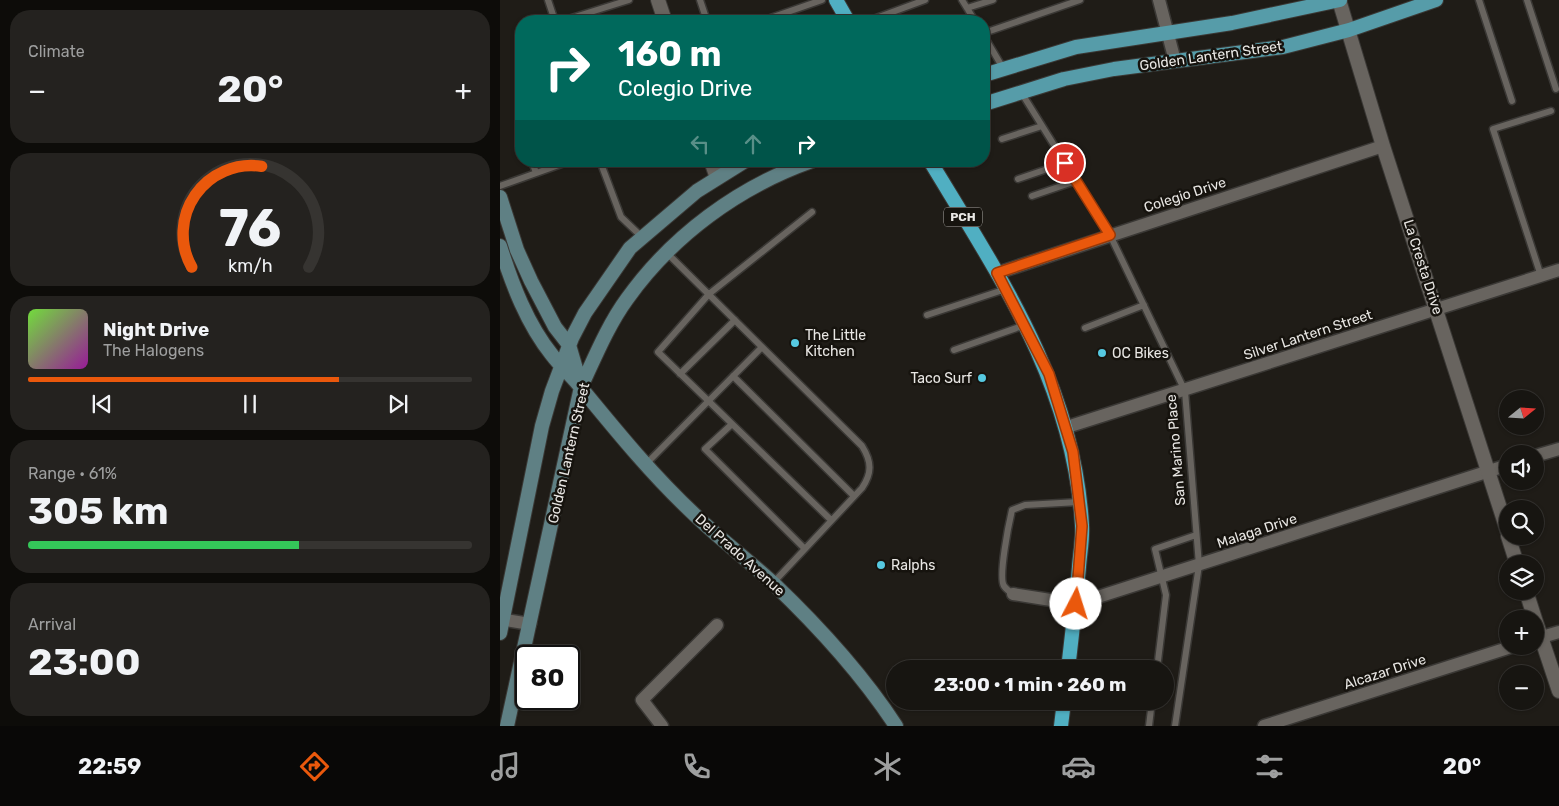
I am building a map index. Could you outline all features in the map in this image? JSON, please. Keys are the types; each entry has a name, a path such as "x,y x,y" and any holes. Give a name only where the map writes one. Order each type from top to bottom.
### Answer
{"highway":[{"path":"836,0 845,15"},
{"name":"PCH","path":"934,167 1006,289 1049,374 1073,452 1082,526 1069,660"},
{"path":"1061,726 1063,710"}],"main road":[{"name":"Golden Lantern Street","path":"990,73 1076,47 1285,13 1339,0"},
{"name":"Golden Lantern Street","path":"990,102 1064,79 1114,69 1283,47 1349,30 1436,0"},
{"name":"Golden Lantern Street","path":"501,624 542,426 569,345 585,313 630,248 696,191 735,167"},
{"name":"Golden Lantern Street","path":"506,726 581,387 626,300 646,274 706,217 733,198 795,167"},
{"name":"Del Prado Avenue","path":"500,197 517,250 555,327 569,345 581,387"},
{"name":"Del Prado Avenue","path":"501,252 514,286 536,332 561,367 581,387 646,464 695,515 773,583 874,694 896,726"}],"street":[{"path":"658,0 663,15"},
{"path":"1159,0 1170,33 1175,61"},
{"name":"La Cresta Drive","path":"1339,0 1383,146 1437,309 1499,508"},
{"name":"Colegio Drive","path":"997,273 1383,146"},
{"path":"713,167 717,178"},
{"path":"501,252 517,250"},
{"name":"Silver Lantern Street","path":"1066,427 1559,270"},
{"path":"1544,453 1559,449"},
{"name":"Malaga Drive","path":"1013,594 1076,604 1499,468"},
{"path":"501,624 530,624"},
{"path":"662,726 642,700 717,625"},
{"path":"1544,636 1559,632"},
{"name":"Alcazar Drive","path":"1264,726 1499,651"},
{"path":"1544,653 1559,691"}],"lane":[{"path":"548,0 552,15"},
{"path":"581,15 629,0"},
{"path":"700,0 705,15"},
{"path":"779,15 822,0"},
{"path":"884,15 925,0"},
{"path":"962,0 971,15"},
{"path":"967,8 993,0"},
{"path":"990,33 1080,0"},
{"path":"1479,0 1512,101"},
{"path":"1527,0 1556,89"},
{"path":"990,45 1003,68"},
{"name":"San Marino Place","path":"1021,92 1110,235 1184,390 1199,565 1175,726"},
{"path":"1541,276 1493,129 1551,111"},
{"path":"1002,139 1042,126"},
{"path":"1018,179 1065,163"},
{"path":"534,167 536,173"},
{"path":"500,186 553,167"},
{"path":"602,167 620,218 642,237"},
{"path":"1032,196 1076,181"},
{"path":"812,212 709,294 658,352 831,520"},
{"path":"667,253 862,446 868,455 871,466 870,476 854,496 773,583"},
{"path":"927,315 1006,289"},
{"path":"1085,328 1144,305"},
{"path":"680,374 735,320"},
{"path":"954,350 1025,325"},
{"path":"646,464 762,347"},
{"path":"733,376 854,496"},
{"path":"732,424 705,449 804,548"},
{"path":"1013,594 1003,585 1002,575 1007,532 1012,510 1025,505 1079,502"},
{"path":"1158,660 1166,595 1155,549 1196,535"},
{"path":"1149,726 1151,710"}],"place":[{"name":"The Little Kitchen","path":"795,343"},
{"name":"OC Bikes","path":"1102,353"},
{"name":"Taco Surf","path":"982,378"},
{"name":"Ralphs","path":"881,565"}],"route":[{"path":"1065,163 1110,235 997,273 1049,374 1073,452 1082,526 1076,604"}]}
